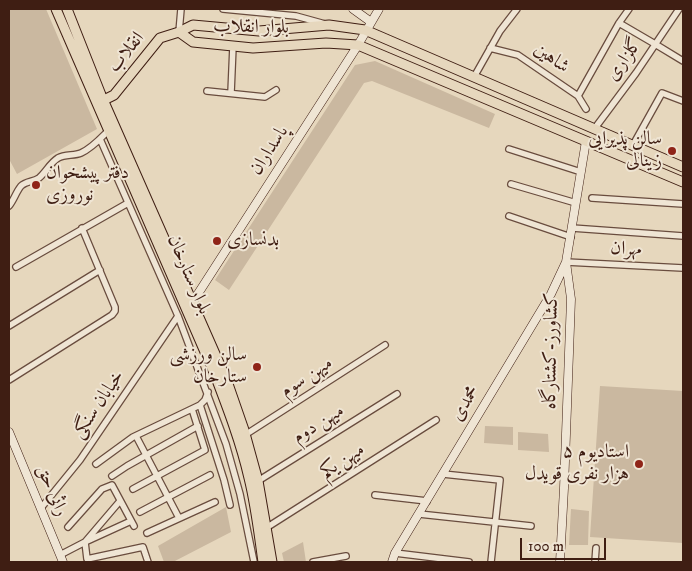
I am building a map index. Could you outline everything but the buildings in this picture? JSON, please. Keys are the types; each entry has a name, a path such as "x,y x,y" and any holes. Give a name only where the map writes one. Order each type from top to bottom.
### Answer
{"main road":[{"name":"بلوار ستارخان","path":"56,9 108,131 188,305 227,381 258,481 272,562"},
{"name":"بلوار ستارخان","path":"66,9 188,305 232,419 249,478 258,521 263,562"},
{"name":"بلوار انقلاب","path":"683,167 365,30 329,24 259,31 193,25 179,32 193,42 253,48 326,43 358,45 683,182"},
{"name":"انقلاب","path":"104,100 114,95 160,38 179,32"},
{"path":"586,141 595,128"}],"street":[{"path":"179,32 181,9"},
{"path":"224,9 267,11 329,24"},
{"path":"353,9 371,22"},
{"name":"پاسداران","path":"188,305 358,45 365,30 379,9"},
{"path":"474,77 500,31 517,9"},
{"path":"578,96 619,23 629,9"},
{"name":"گلزاری","path":"595,128 636,73 679,9"},
{"path":"619,23 683,61"},
{"path":"231,93 233,46"},
{"name":"شاهین","path":"490,48 518,55 578,96 586,108"},
{"path":"207,91 265,97 276,90"},
{"path":"633,145 662,93 683,101"},
{"path":"9,206 24,183 40,177 57,158 81,152 108,131"},
{"path":"100,139 178,316 208,392 226,444 240,494 254,562"},
{"name":"کشاورز-کشتارگاه","path":"560,562 571,298 566,262 586,141"},
{"path":"509,149 581,172"},
{"path":"511,184 576,203"},
{"path":"592,198 683,204"},
{"path":"16,267 128,203"},
{"path":"509,216 570,237"},
{"path":"9,380 112,315 115,311 82,228"},
{"path":"572,228 683,236"},
{"name":"مهران","path":"566,262 683,268"},
{"name":"محمدی","path":"392,562 394,553 551,294 566,262"},
{"path":"9,326 100,270"},
{"name":"خیابان سنگی","path":"41,508 80,460 178,316"},
{"name":"میهن سوم","path":"245,435 385,345"},
{"path":"96,464 136,436 200,405 205,400 208,392"},
{"name":"میهن دوم","path":"258,481 397,394"},
{"path":"200,405 230,505"},
{"path":"133,489 205,450 192,409"},
{"name":"میهن یکم","path":"266,528 436,420"},
{"path":"112,476 198,426"},
{"name":"راثی حق","path":"9,432 62,559"},
{"path":"136,436 179,518"},
{"path":"443,474 500,480 491,562"},
{"path":"140,512 210,475"},
{"path":"68,527 102,488 112,485 133,524 85,542"},
{"path":"375,494 427,501"},
{"path":"62,559 85,542 120,501"},
{"path":"147,533 215,502"},
{"path":"419,514 531,526"},
{"path":"85,542 87,559 143,547 148,562"},
{"path":"595,562 596,548"},
{"path":"394,553 469,562"},
{"path":"313,562 346,556"}],"shaded area":[{"path":"9,9 46,9 97,129 17,174 9,159"},
{"path":"375,61 495,114 489,128 372,81 364,83 229,290 215,280 355,65"},
{"name":"استادیوم ۵ هزار نفری قویدل","path":"600,386 683,391 683,543 590,537"},
{"path":"485,426 513,427 513,445 484,443"},
{"path":"518,432 548,434 549,452 518,450"},
{"path":"226,507 231,532 173,562 164,562 158,546"},
{"path":"571,509 589,511 588,545 569,545"},
{"path":"303,542 306,562 284,562 282,553"}],"place":[{"name":"سالن پذیرایی زینالی","path":"672,151"},
{"name":"دفتر پیشخوان نوروزی","path":"36,185"},
{"name":"بدنسازی","path":"217,241"},
{"name":"سالن ورزشی ستارخان","path":"257,367"},
{"name":"استادیوم ۵ هزار نفری قویدل","path":"639,464"}]}
